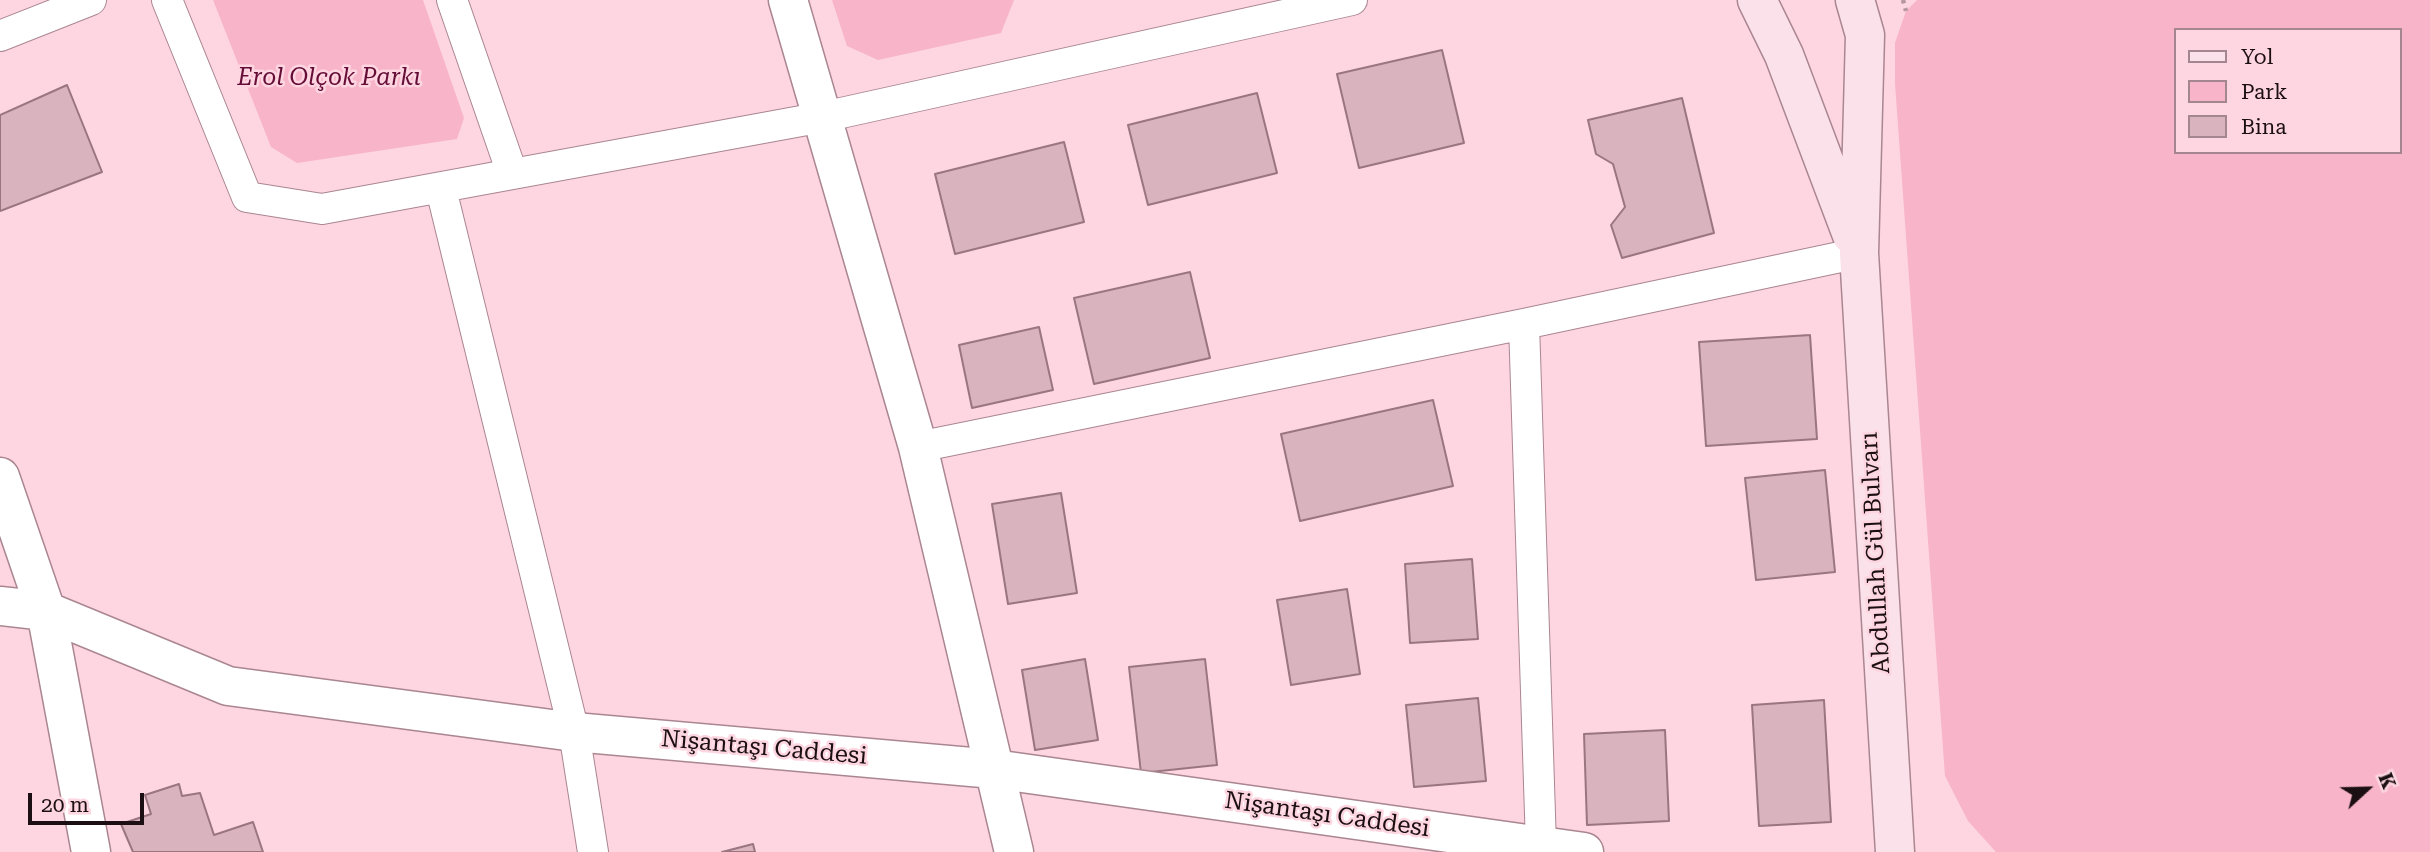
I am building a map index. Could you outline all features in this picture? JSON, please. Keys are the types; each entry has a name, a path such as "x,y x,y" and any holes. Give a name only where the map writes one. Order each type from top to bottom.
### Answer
{"main road":[{"name":"Abdullah Gül Bulvarı","path":"1757,0 1784,55 1859,253"},
{"name":"Abdullah Gül Bulvarı","path":"1855,0 1865,35 1859,253 1895,852"}],"street":[{"path":"0,36 91,0"},
{"path":"167,0 247,197 322,209 822,117 1352,0"},
{"path":"452,0 512,173"},
{"path":"789,0 918,447 1014,852"},
{"path":"441,189 574,732 593,852"},
{"path":"918,447 1859,253"},
{"path":"1524,324 1541,845"},
{"path":"0,477 46,611 91,852"},
{"name":"Nişantaşı Caddesi","path":"0,606 46,611 228,686 574,732 994,769 1584,852"}],"path":[{"path":"1903,0 1906,11"}],"green space":[{"name":"Erol Olçok Parkı","path":"213,0 423,0 464,118 457,139 297,163 271,147"},
{"path":"832,0 1014,0 1001,33 878,60 847,46"},
{"path":"1917,0 2430,0 2430,852 1996,852 1968,821 1945,776 1895,84 1895,43 1906,11"}],"building":[{"path":"1442,50 1464,143 1359,168 1337,74"},
{"path":"67,85 102,172 0,211 0,115"},
{"path":"1257,93 1277,173 1148,205 1128,125"},
{"path":"1682,98 1714,233 1622,258 1611,225 1625,207 1613,164 1596,154 1588,120"},
{"path":"1064,142 1084,222 955,254 935,174"},
{"path":"1190,272 1210,358 1094,384 1074,298"},
{"path":"1039,327 1053,390 972,408 959,345"},
{"path":"1810,335 1817,439 1706,446 1699,342"},
{"path":"1433,400 1453,486 1300,521 1281,434"},
{"path":"1825,470 1835,572 1756,580 1745,478"},
{"path":"1061,493 1077,593 1008,604 992,504"},
{"path":"1472,559 1478,639 1410,643 1405,564"},
{"path":"1347,589 1360,674 1291,685 1277,600"},
{"path":"1085,659 1098,740 1035,750 1022,670"},
{"path":"1205,659 1217,765 1141,773 1129,667"},
{"path":"1478,698 1486,781 1414,787 1406,705"},
{"path":"1824,700 1831,822 1759,826 1752,705"},
{"path":"1665,730 1669,821 1587,825 1584,734"},
{"path":"179,784 182,796 200,793 214,835 253,822 263,852 133,852 121,824 151,814 145,795"},
{"path":"753,844 755,852 722,852"}]}
